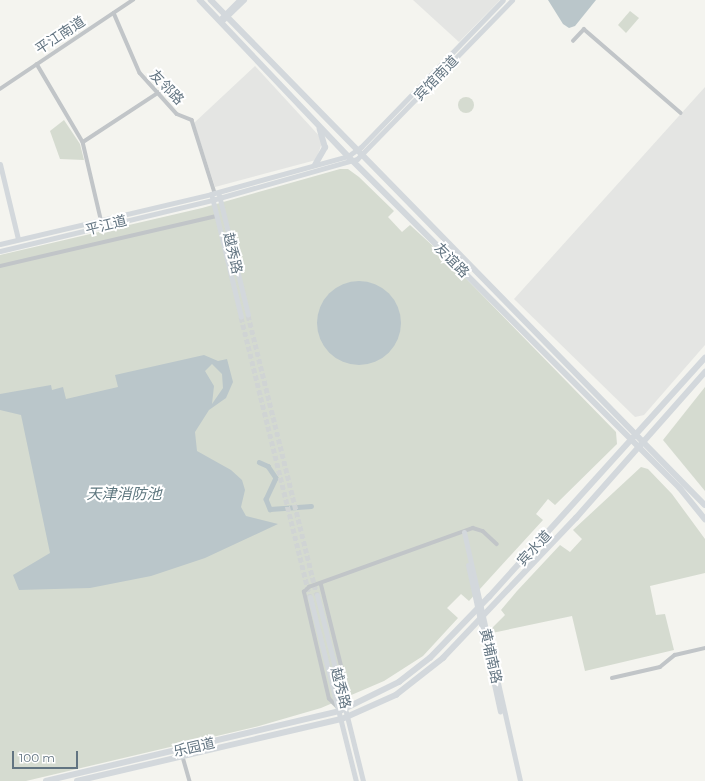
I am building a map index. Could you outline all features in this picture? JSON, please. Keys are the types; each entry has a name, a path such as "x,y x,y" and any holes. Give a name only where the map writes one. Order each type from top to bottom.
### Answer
{"main road":[{"name":"友谊路","path":"200,0 352,161 638,448 705,519"},
{"name":"友谊路","path":"211,0 356,151 645,441 705,505"},
{"path":"310,116 325,142 322,157 315,165"},
{"name":"宾水道","path":"340,711 347,709 416,670 479,608 638,434 705,358"},
{"name":"宾水道","path":"348,717 378,705 416,682 481,618 645,441 705,372"},
{"name":"乐园道","path":"46,781 182,750 340,711"},
{"name":"乐园道","path":"77,781 184,757 348,717"},
{"path":"182,750 184,757"}],"street":[{"name":"平江南道","path":"0,89 133,0"},
{"path":"220,21 239,0"},
{"path":"226,15 244,0"},
{"name":"宾馆南道","path":"315,165 348,156 356,151 503,0"},
{"name":"宾馆南道","path":"352,161 361,156 512,0"},
{"name":"友邻路","path":"114,13 140,73 177,114 192,120 215,193"},
{"path":"573,41 584,29 681,113"},
{"path":"37,64 83,142 102,219"},
{"path":"83,142 158,93"},
{"name":"平江道","path":"0,251 220,198 352,161"},
{"path":"0,164 18,239"},
{"name":"平江道","path":"0,244 215,193 315,165"},
{"name":"越秀路","path":"241,317 212,200 215,193 220,198 248,315"},
{"path":"0,266 216,216"},
{"path":"340,711 329,699 304,592 321,583 462,533 479,531 497,545"},
{"name":"黄埔南路","path":"462,533 517,781"},
{"path":"321,583 348,692 347,709"},
{"name":"越秀路","path":"317,595 347,709 363,781"},
{"name":"越秀路","path":"310,597 340,711 356,781"},
{"name":"黄埔南路","path":"481,618 520,781"},
{"path":"612,678 660,667 675,655 705,648"},
{"path":"184,757 190,781"}],"shaded area":[{"path":"413,0 500,0 459,42"},
{"path":"630,11 639,18 626,33 618,25"},
{"path":"255,66 323,140 316,160 215,187 194,123"},
{"path":"705,87 705,345 644,415 635,417 514,299"},
{"path":"466,97 473,102 474,105 469,112 466,113 459,108 458,105 463,98"},
{"path":"64,120 80,144 84,160 60,159 50,131"},
{"path":"340,169 348,169 359,177 394,211 388,217 402,232 410,225 445,257 616,432 617,444 555,505 548,499 536,514 543,520 469,601 461,594 447,608 458,618 423,656 384,681 321,708 259,726 26,781 0,781 0,255 202,208"},
{"path":"705,387 705,491 663,440"},
{"path":"641,467 648,469 672,494 705,539 705,573 650,586 656,615 665,614 674,650 585,671 572,616 492,633 490,630 505,615 501,610 517,591 560,545 570,552 582,539 573,530"}],"water":[{"path":"548,0 596,0 575,26 569,28 563,24"},
{"path":"359,281 367,282 382,288 394,300 400,315 400,331 394,346 382,358 367,364 359,365 351,364 336,358 324,346 318,331 317,323 318,315 324,300 336,288 351,282"},
{"name":"天津消防池","path":"204,355 218,361 227,359 233,382 226,398 209,410 195,432 197,451 231,470 242,480 245,490 241,507 246,516 278,524 205,558 151,576 90,588 19,590 13,575 50,553 21,415 0,410 0,394 51,385 52,390 63,387 66,399 118,387 115,375","holes":["212,364 222,374 223,388 212,404 214,386 205,371"]}],"waterway":[{"path":"259,462 268,466 276,478 266,499 270,509 311,506"}],"tunnel":[{"path":"248,315 317,595"},
{"path":"241,317 310,597"}]}
